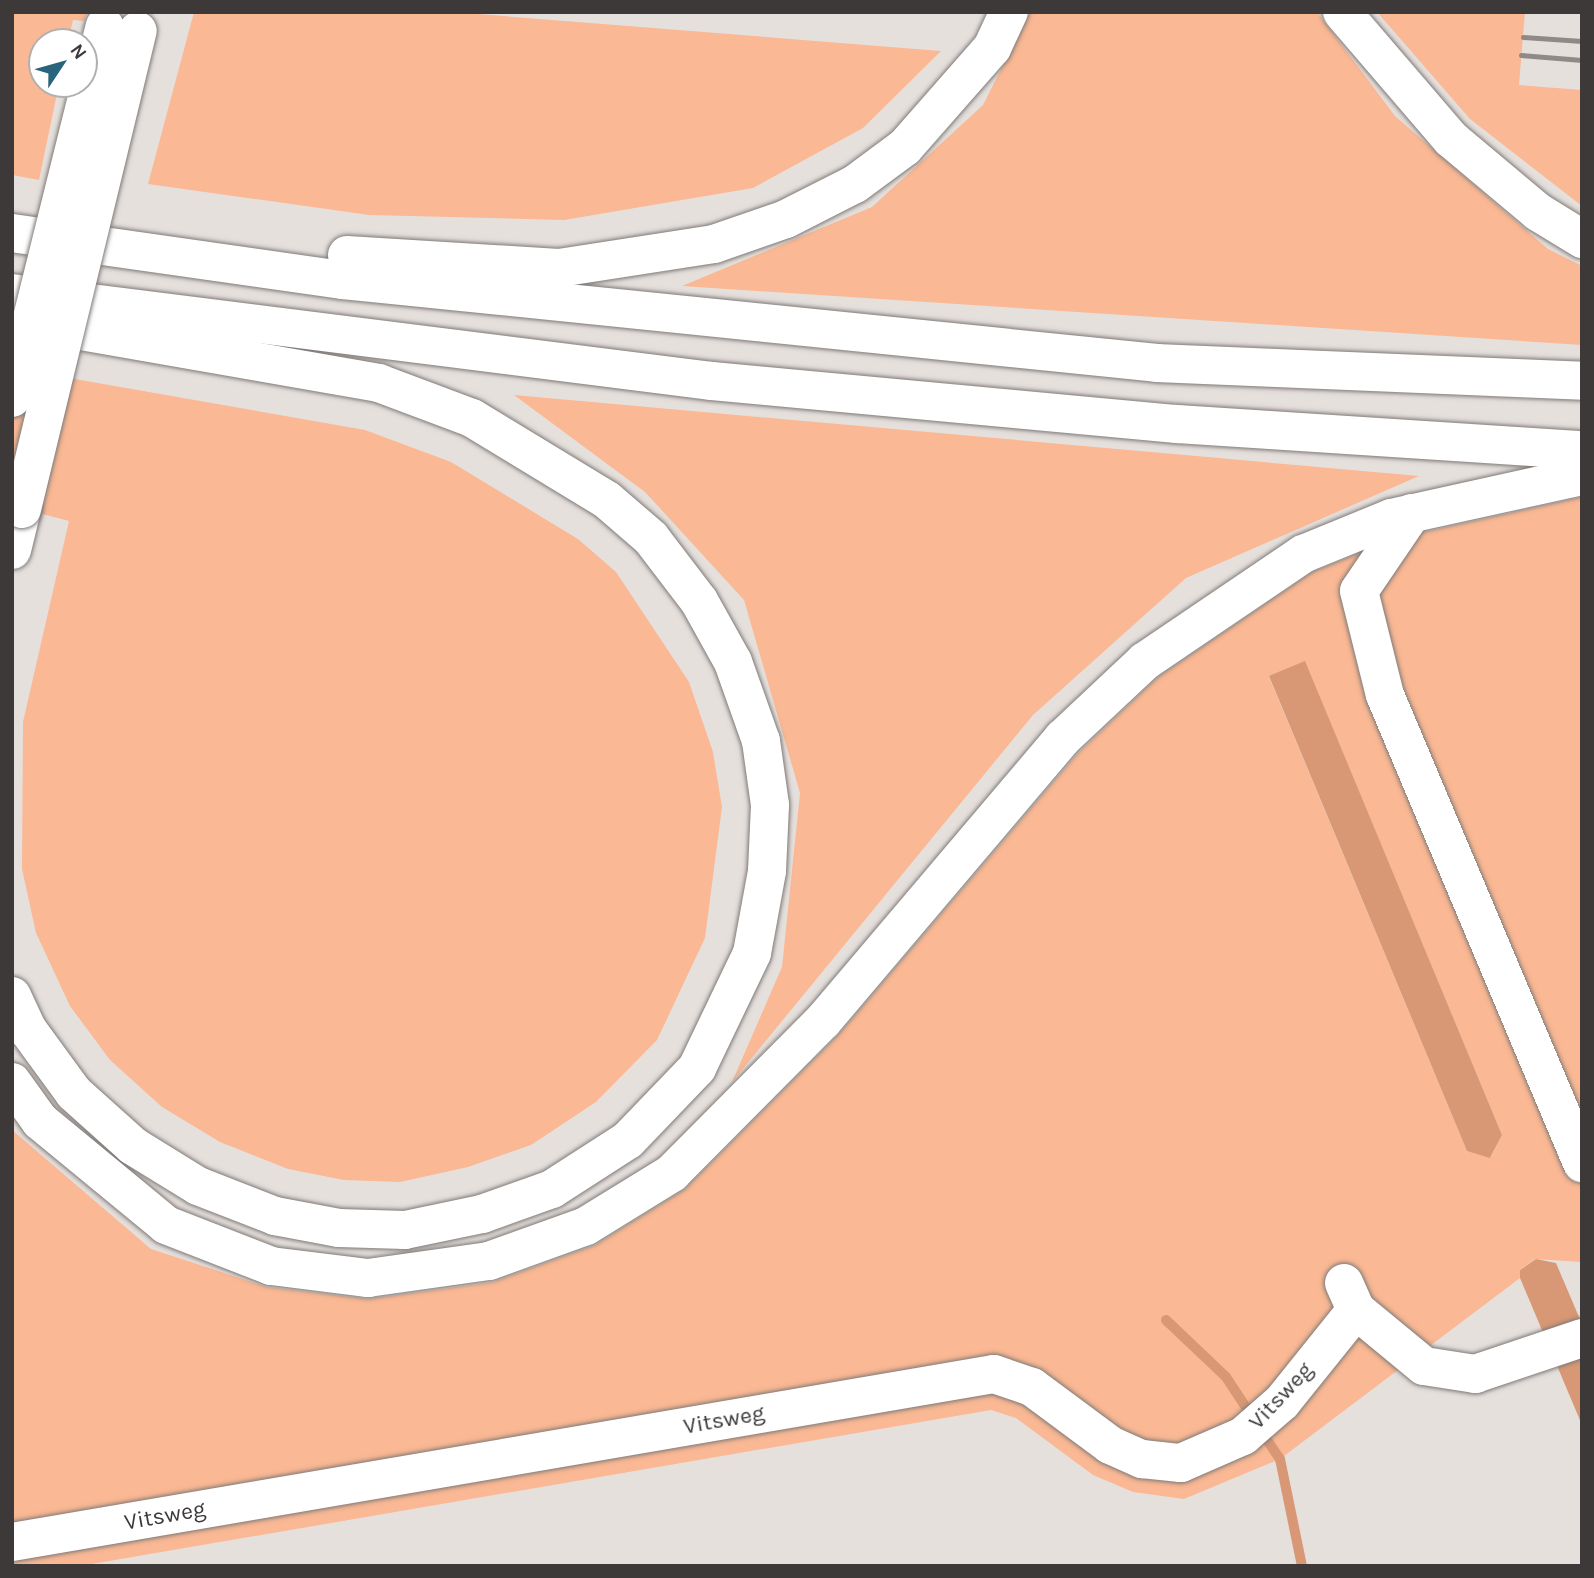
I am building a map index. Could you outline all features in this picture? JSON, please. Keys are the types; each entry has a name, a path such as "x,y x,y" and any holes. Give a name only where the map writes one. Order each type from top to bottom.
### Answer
{"main road":[{"path":"12,232 559,268 714,244 786,219 855,184 905,147 992,48 1009,12"},
{"path":"1342,12 1451,139 1538,212 1582,239"},
{"path":"12,398 123,20"},
{"path":"12,551 123,20"},
{"path":"12,232 343,280 1157,363 1582,381"},
{"path":"12,293 712,381 1177,424 1582,450"},
{"path":"12,319 379,383 472,418 607,500 651,538 699,601 733,662 761,741 770,805 767,871 752,953 697,1068 628,1140 552,1189 482,1214 405,1230 339,1228 275,1216 198,1186 133,1146 74,1093 28,1030 12,996"},
{"path":"12,1082 40,1121 166,1225 271,1266 368,1278 489,1261 586,1226 672,1173 823,1021 1063,738 1144,661 1303,554 1412,513 1582,476"},
{"path":"1412,513 1359,591 1385,695 1582,1163"},
{"name":"Vitsweg","path":"12,1542 994,1374 1032,1387 1110,1445 1142,1459 1181,1463 1243,1436 1282,1402 1350,1297 1424,1366 1475,1374 1539,1355 1582,1338"}],"shaded area":[{"path":"12,12 87,12 84,21 73,20 71,28 28,28 28,98 56,98 39,180 12,175"},
{"path":"194,12 453,12 941,51 863,128 753,188 564,220 369,215 148,184"},
{"path":"1030,12 1317,12 1395,116 1548,249 1582,266 1582,345 682,286 872,207 983,105"},
{"path":"1377,12 1525,12 1519,85 1582,90 1582,206 1470,119"},
{"path":"12,368 365,430 451,462 578,539 616,572 689,682 713,752 722,807 705,938 657,1040 596,1102 531,1145 468,1167 400,1182 344,1180 288,1169 220,1142 162,1107 110,1060 70,1006 36,933 22,869 23,722 69,521 12,506"},
{"path":"514,395 1419,476 1186,578 1033,715 732,1082 782,967 800,793 744,600 645,492"},
{"path":"1582,497 1582,1262 1535,1259 1520,1270 1520,1278 1280,1459 1184,1499 1133,1492 1093,1475 1016,1418 991,1410 80,1566 12,1566 12,1130 151,1249 267,1287 368,1299 493,1282 595,1245 685,1189 838,1035 1078,753 1158,677 1312,572 1397,538","holes":["1305,662 1502,1135 1491,1157 1467,1151 1269,677"]},
{"path":"1305,661 1502,1135 1490,1158 1467,1151 1269,676"},
{"path":"1536,1259 1556,1263 1582,1324 1582,1425 1520,1278 1520,1270"}],"waterway":[{"path":"1166,1320 1226,1377 1253,1418"},
{"path":"1261,1431 1280,1459 1302,1566"}],"railway":[{"path":"1523,37 1582,41"},
{"path":"1521,55 1582,60"}]}
